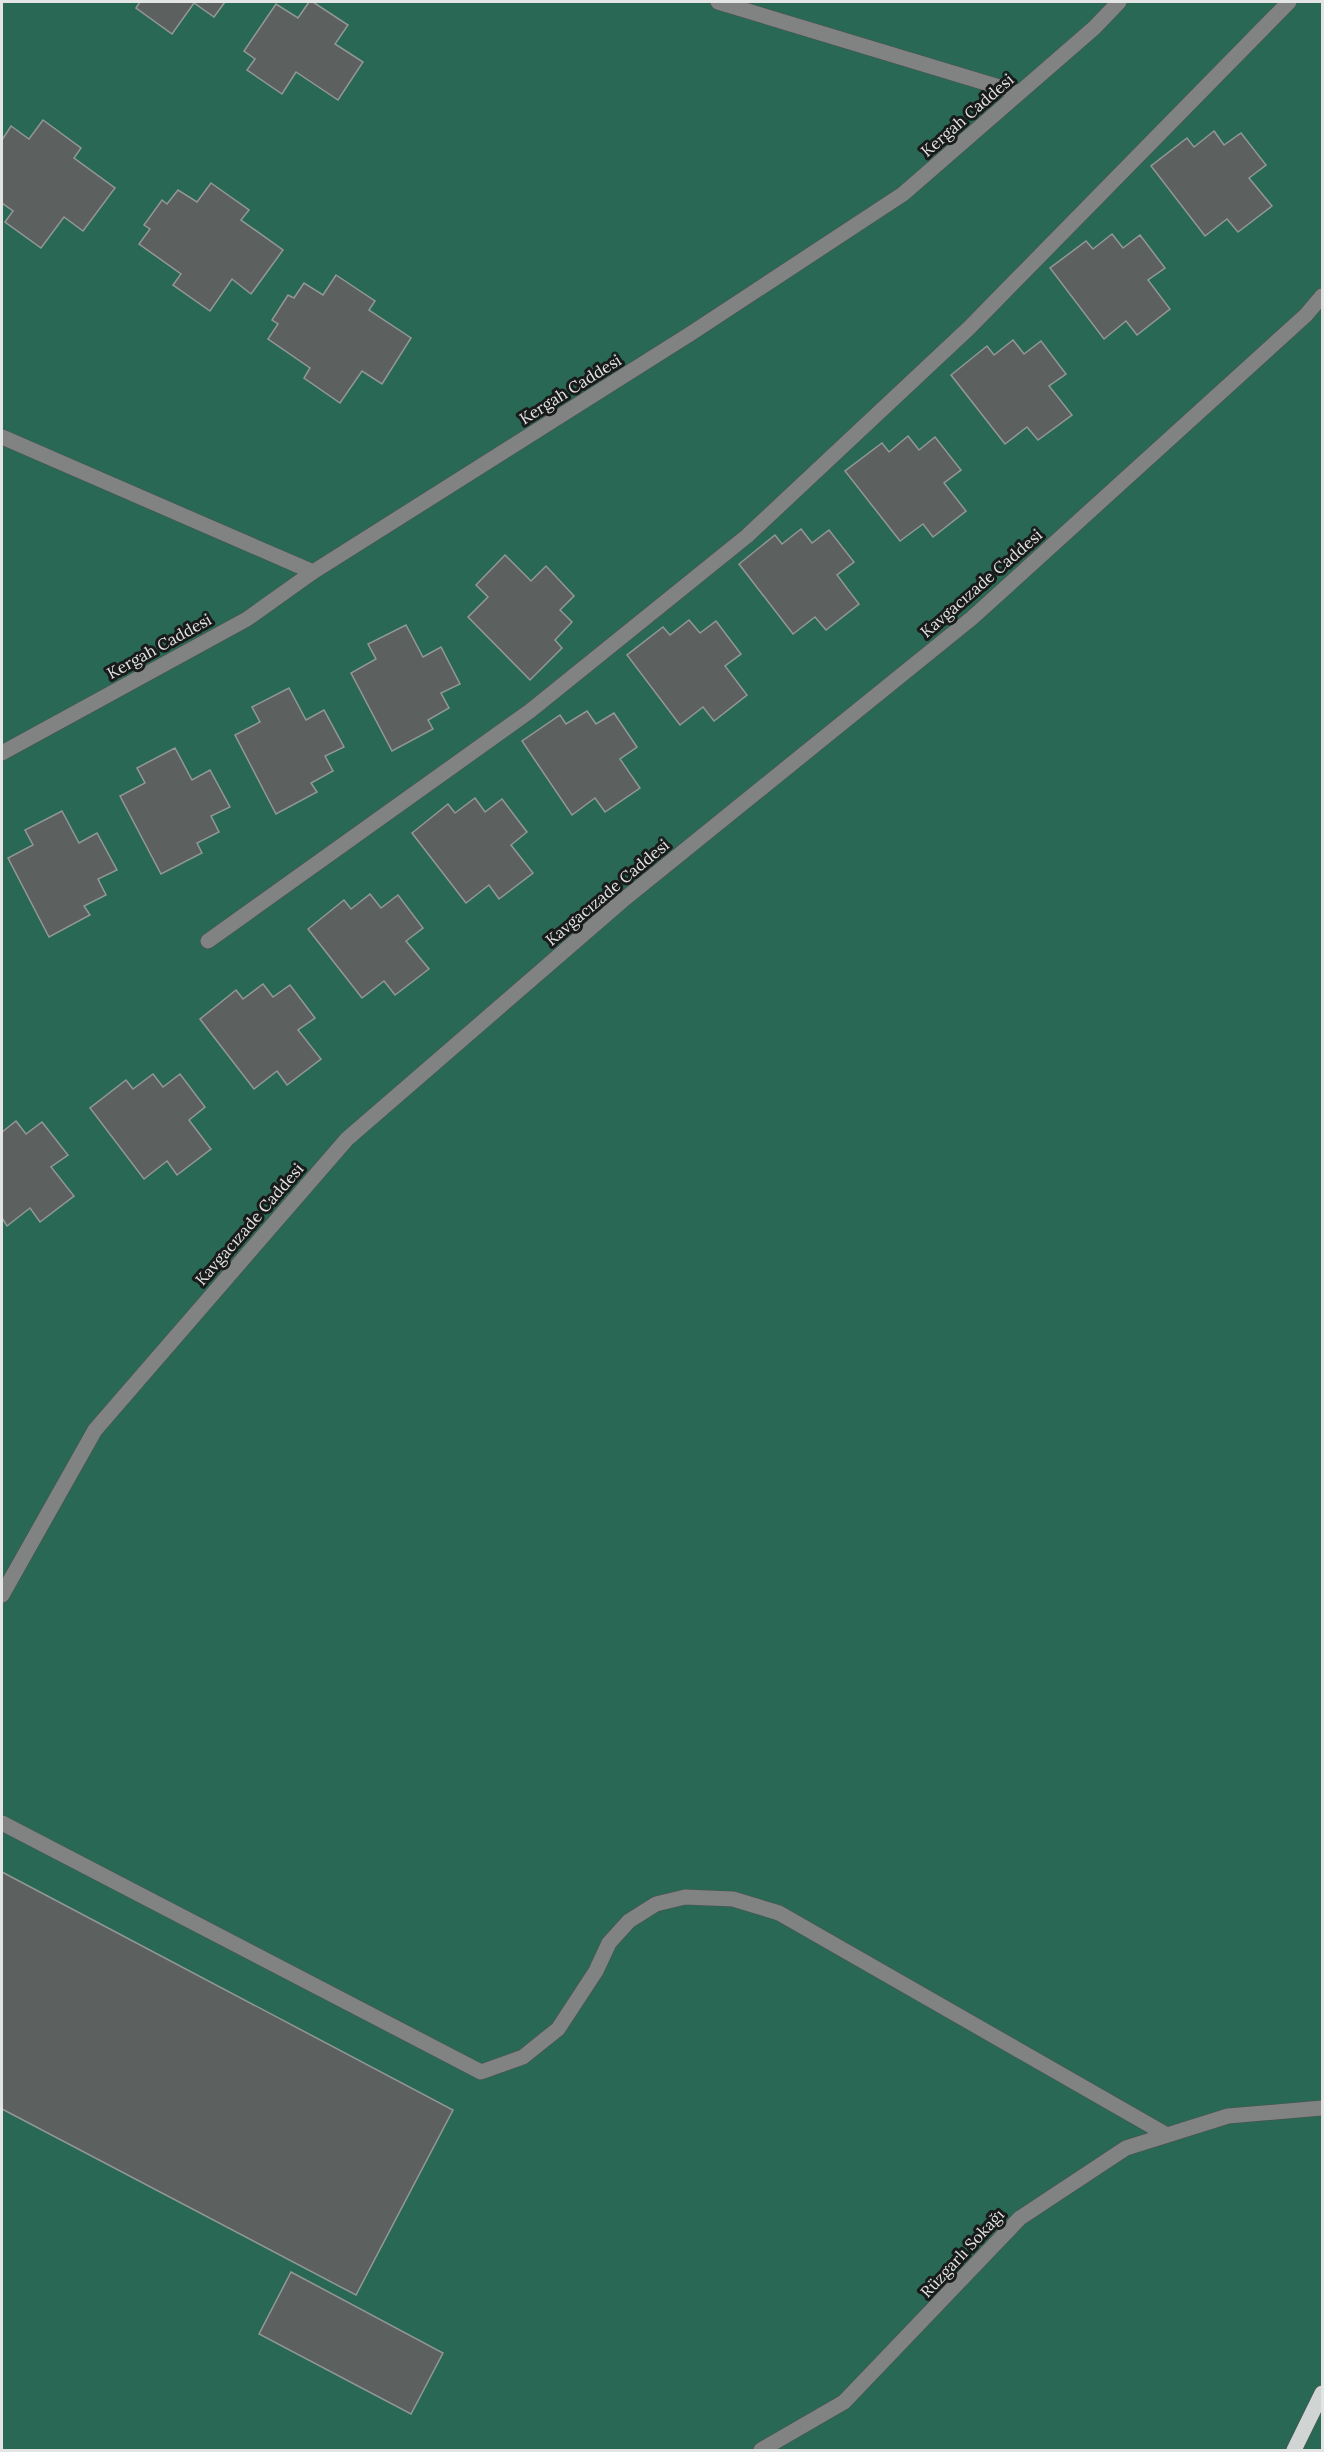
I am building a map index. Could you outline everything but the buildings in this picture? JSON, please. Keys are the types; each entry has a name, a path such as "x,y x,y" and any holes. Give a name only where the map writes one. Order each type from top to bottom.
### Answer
{"main road":[{"path":"1294,2451 1323,2393"}],"street":[{"path":"718,2 1019,93"},
{"name":"Kergah Caddesi","path":"2,753 247,619 313,572 690,334 903,194 1094,28 1119,2"},
{"path":"208,941 530,711 747,536 969,328 1289,2"},
{"name":"Kavgacızade Caddesi","path":"2,1595 95,1430 347,1138 622,902 972,618 1306,315 1323,296"},
{"path":"2,437 313,572"},
{"path":"2,1823 482,2072 523,2057 558,2029 596,1971 609,1944 630,1921 656,1905 685,1897 733,1899 779,1913 1167,2135"},
{"name":"Rüzgarlı Sokağı","path":"761,2451 844,2402 1020,2218 1126,2148 1228,2116 1323,2108"}],"green space":[{"path":"2,2 1322,2 1322,2450 2,2450"}]}
